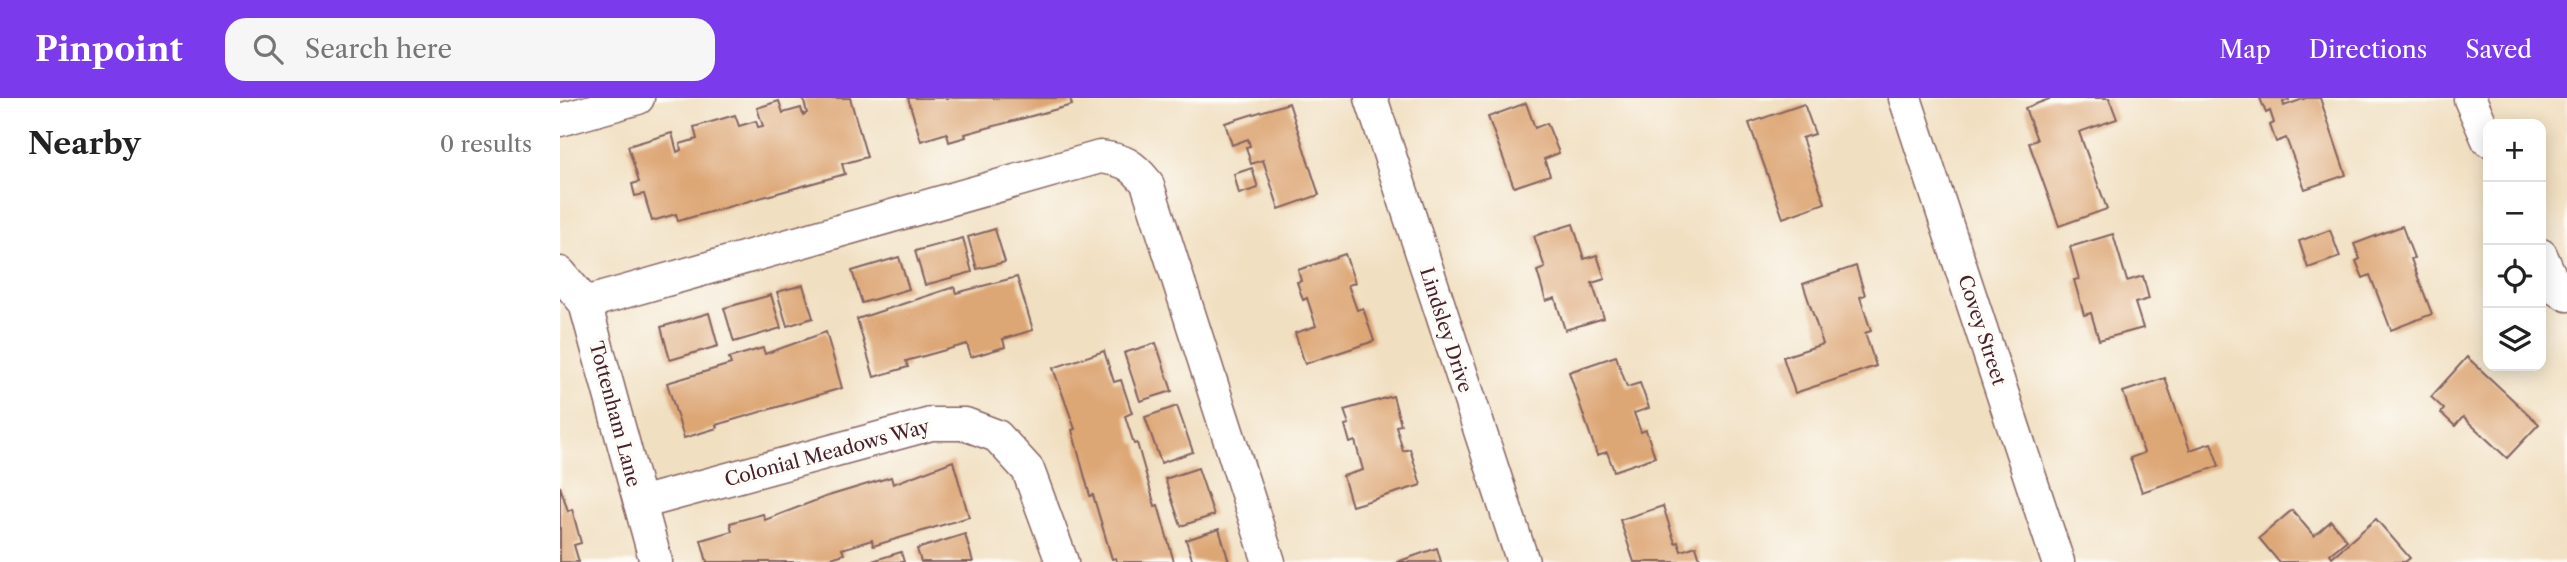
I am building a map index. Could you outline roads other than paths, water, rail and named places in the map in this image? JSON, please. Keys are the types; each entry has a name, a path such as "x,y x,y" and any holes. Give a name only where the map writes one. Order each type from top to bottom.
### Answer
{"street":[{"path":"560,121 638,98"},
{"name":"Lindsley Drive","path":"1371,98 1523,562"},
{"name":"Covey Street","path":"1905,98 2058,562"},
{"path":"2470,99 2483,129"},
{"path":"584,303 1100,157 1119,159 1135,168 1147,183 1269,562"},
{"path":"2546,266 2555,286 2567,295"},
{"name":"Tottenham Lane","path":"560,273 584,303 656,562"},
{"name":"Colonial Meadows Way","path":"640,503 931,424 965,424 996,436 1028,470 1062,562"}]}
